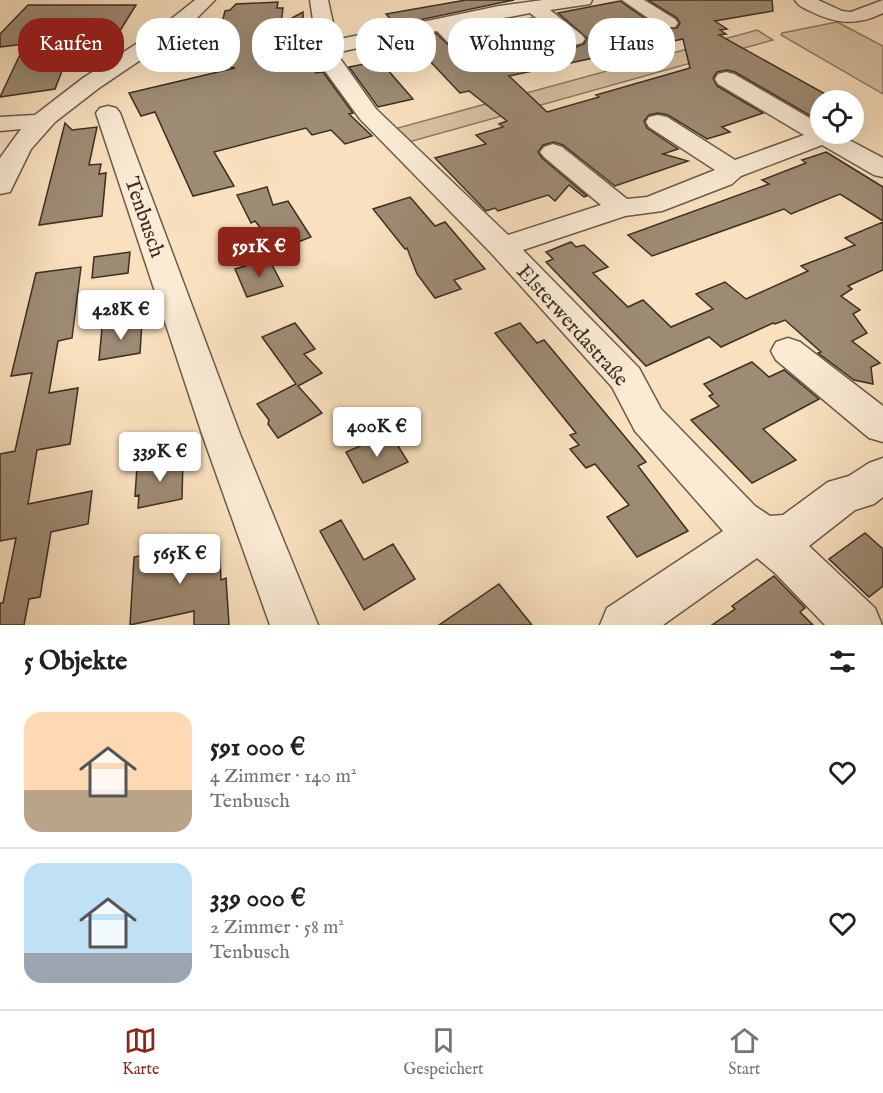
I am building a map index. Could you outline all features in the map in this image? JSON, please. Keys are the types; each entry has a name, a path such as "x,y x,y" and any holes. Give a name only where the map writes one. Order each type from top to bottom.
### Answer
{"street":[{"path":"0,186 11,160 25,139 40,123 70,99 184,21 206,0"},
{"path":"319,0 322,18"},
{"path":"344,45 441,24 492,6 535,8 583,0"},
{"path":"631,0 660,18"},
{"path":"804,0 840,19 859,17 883,6"},
{"path":"535,8 548,18"},
{"path":"441,24 448,31"},
{"name":"Elsterwerdastraße","path":"337,72 386,134 503,247 626,378 648,420 740,519 791,558 858,625"},
{"path":"726,80 810,128"},
{"name":"Tenbusch","path":"108,113 224,442 294,625"},
{"path":"0,124 26,121 40,123"},
{"path":"658,122 732,170"},
{"name":"Elsterwerdastraße","path":"503,247 621,208 652,205 722,178 732,170 810,141"},
{"path":"838,144 883,169"},
{"path":"553,152 621,208"},
{"path":"788,351 883,426"},
{"path":"624,625 740,544 762,537 792,533 843,495 859,491 883,475"}],"shaded area":[{"path":"837,22 883,46 883,94 781,35"},
{"path":"757,30 773,40 675,67 675,52"},
{"path":"603,72 659,72 409,142 394,129"}],"building":[{"path":"466,0 514,0 429,18 390,18 386,14"},
{"path":"648,0 772,0 773,11 715,21 727,29 720,30 726,34 719,35 818,90 810,90 810,115 735,72 727,70 717,72 713,78 717,86 763,113 722,127 730,132 707,139 668,115 658,113 649,115 644,121 647,128 678,149 663,154 688,161 615,186 563,145 554,142 543,145 538,152 542,158 587,196 584,197 569,185 555,201 548,195 498,211 495,208 486,211 435,158 486,144 476,135 503,127 499,124 507,121 469,91 460,93 436,68 436,33 448,45 448,72 528,72 509,76 547,112 599,97 596,95 690,68 683,39 675,41 675,28 680,23 677,18"},
{"path":"620,1 644,18 588,18 588,59 576,62 576,47 584,44 587,38 576,29 576,18 564,18 558,13"},
{"path":"278,2 277,8 283,8 282,18 252,18 252,72 323,72 353,113 349,114 372,136 345,144 331,130 312,135 306,128 214,152 234,186 193,196 155,112 141,116 129,93 218,72 240,72 240,18 223,18 225,11 230,10 236,4"},
{"path":"28,5 136,5 124,24 124,18 18,18 18,45 0,47 0,34"},
{"path":"303,12 303,18 292,18"},
{"path":"18,59 18,72 62,72 55,89 0,97"},
{"path":"356,66 356,72 390,72 413,99 378,107 349,67"},
{"path":"65,123 72,130 97,127 89,165 101,164 99,174 106,173 102,216 39,225"},
{"path":"826,152 883,187 883,221 840,194 791,214 784,209 652,256 628,235 769,184 762,180 806,163 802,160"},
{"path":"267,187 273,205 288,201 311,237 278,250 255,221 251,223 237,195"},
{"path":"410,197 435,226 445,222 485,269 454,280 461,289 435,298 417,274 407,248 405,249 373,209"},
{"path":"883,222 883,270 848,286 852,289 841,296 860,310 853,314 867,333 852,341 880,363 871,367 873,384 854,380 818,353 821,352 785,320 773,323 721,347 709,337 646,366 546,262 553,259 546,252 571,242 576,247 584,245 608,267 593,273 628,307 643,300 671,327 713,309 696,294 725,282 746,299 808,271 801,266 855,245 845,238"},
{"path":"130,252 128,273 92,278 94,257"},
{"path":"269,259 283,286 247,297 235,269"},
{"path":"81,267 72,338 58,341 49,393 78,388 70,444 37,450 28,504 92,491 88,524 51,532 40,597 29,599 24,625 0,625 0,603 3,603 16,538 0,541 0,454 15,451 32,373 11,376 36,273"},
{"path":"142,322 140,353 99,360 102,328"},
{"path":"295,323 315,349 304,354 322,373 298,386 322,413 278,438 268,424 269,420 257,404 296,384 262,337"},
{"path":"520,323 537,343 544,340 646,462 638,466 688,531 637,557 607,517 629,505 595,464 586,468 570,449 579,445 570,435 576,433 495,333"},
{"path":"752,362 769,377 784,370 819,399 763,429 796,460 752,483 691,420 719,406 709,396 713,394 704,384"},
{"path":"390,433 408,462 363,483 346,452"},
{"path":"183,458 182,499 138,508 139,495 135,496 137,467"},
{"path":"341,520 364,560 393,544 415,579 364,610 320,531"},
{"path":"865,533 883,549 883,586 869,597 829,559"},
{"path":"219,539 221,580 226,578 229,625 194,625 194,611 130,625 134,557"},
{"path":"774,576 805,608 800,612 813,625 712,625 735,609 732,606"},
{"path":"499,584 532,625 439,625"}]}
